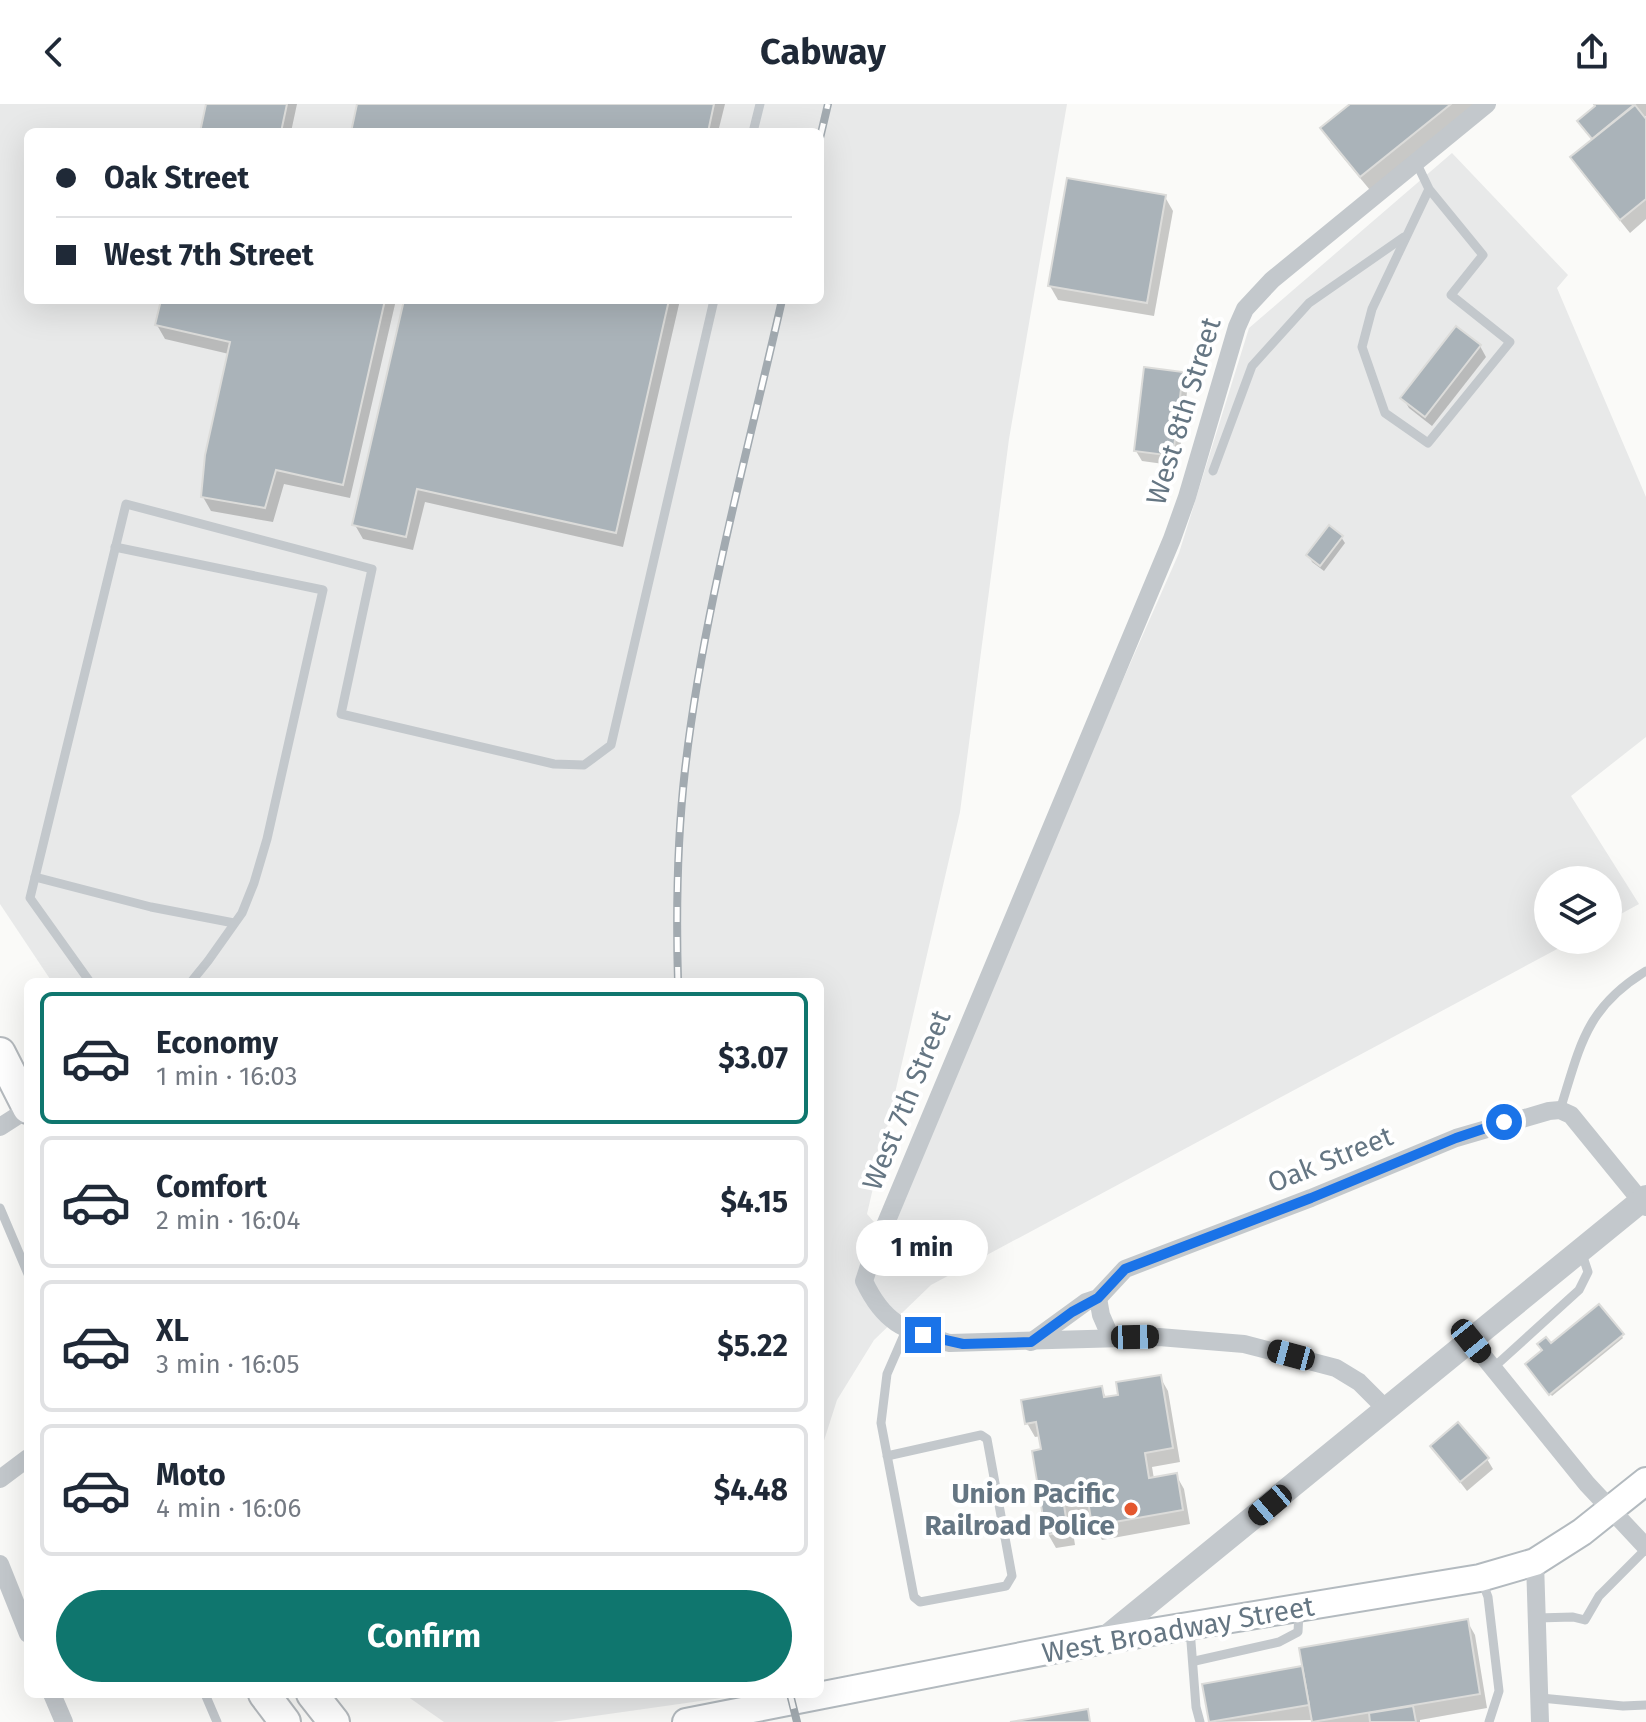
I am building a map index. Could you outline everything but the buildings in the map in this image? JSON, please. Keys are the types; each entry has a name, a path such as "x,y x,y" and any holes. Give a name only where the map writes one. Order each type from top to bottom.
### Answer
{"main road":[{"path":"0,1053 24,1100"},
{"name":"West Broadway Street","path":"824,1695 1103,1640 1480,1578 1535,1562 1582,1532 1646,1481"},
{"path":"267,1698 281,1721"},
{"name":"West Broadway Street","path":"686,1722 808,1698"}],"street":[{"name":"West 8th Street","path":"1088,735 1187,497 1245,309 1272,280 1487,104"},
{"name":"West 7th Street","path":"1088,735 864,1281 886,1316 907,1328 950,1343 1111,1338"},
{"path":"1103,1640 1644,1202 1571,1115 1560,1110"},
{"name":"Oak Street","path":"1031,1342 1086,1302 1098,1298 1125,1269 1311,1198 1456,1138 1504,1122 1560,1110"},
{"path":"0,1127 24,1111"},
{"path":"1098,1298 1101,1315 1111,1338 1202,1339 1275,1350 1348,1374 1387,1410"},
{"path":"1471,1341 1587,1484 1646,1548"},
{"path":"0,1479 24,1461"},
{"path":"1535,1562 1540,1722"},
{"path":"0,1564 24,1624"},
{"path":"54,1698 64,1722"}],"lane":[{"path":"754,128 760,104"},
{"path":"1416,162 1429,189 1483,255 1451,295 1510,342 1428,443 1385,413 1372,383 1362,347 1372,309 1429,189"},
{"path":"1213,471 1252,366 1309,303 1407,235"},
{"path":"87,978 30,898 126,504 372,569 341,714 554,764 584,765 611,745 713,304"},
{"path":"115,547 323,590 267,839 254,883 234,923 194,978"},
{"path":"35,877 151,907 234,923"},
{"path":"1560,1110 1580,1047 1592,1021 1621,986 1646,971"},
{"path":"0,1208 24,1265"},
{"path":"1493,1368 1579,1290 1588,1272 1581,1251"},
{"path":"887,1456 981,1435 987,1439 1012,1576 1006,1586 920,1602 914,1597 887,1456 881,1423 887,1374 907,1328"},
{"path":"1537,1618 1573,1617 1585,1620 1599,1596 1646,1548"},
{"path":"1480,1578 1488,1597 1499,1691 1489,1722"},
{"path":"1195,1661 1279,1642 1298,1632 1299,1608"},
{"path":"1190,1625 1196,1707 1200,1722"},
{"path":"207,1698 217,1722"},
{"path":"1541,1698 1623,1706 1646,1705"}],"shaded area":[{"path":"0,104 1067,104 1009,439 960,812 867,1214 888,1238 1107,716 1179,553 1249,328 1452,153 1568,275 1557,288 1646,497 1646,737 1571,796 1615,866 1534,866 1534,954 1548,954 931,1285 874,1340 837,1400 824,1441 824,978 49,978 0,904"},
{"path":"1622,877 1639,904 1622,913"},
{"path":"410,1698 722,1698 552,1722 444,1722"}],"railway":[{"path":"822,128 828,104"},
{"path":"678,978 679,849 693,711 714,592 781,304"},
{"path":"791,1698 797,1722"}],"place":[{"name":"Union Pacific Railroad Police","path":"1131,1509"}],"route":[{"path":"923,1335 963,1344 1031,1342 1086,1302 1098,1298 1125,1269 1311,1198 1456,1138 1504,1122"}]}
